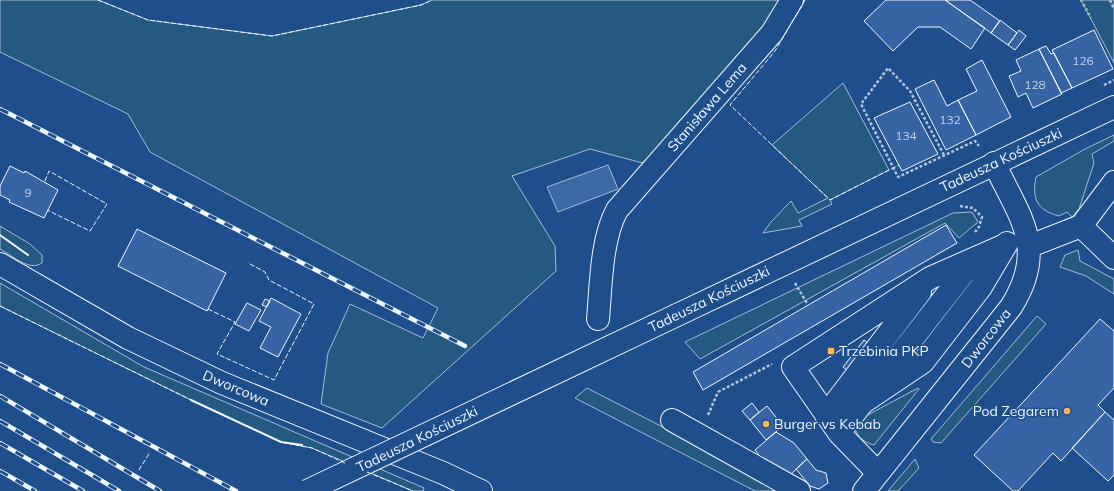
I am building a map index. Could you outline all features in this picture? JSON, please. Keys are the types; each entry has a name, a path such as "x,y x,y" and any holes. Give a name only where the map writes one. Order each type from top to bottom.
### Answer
{"street":[{"name":"Stanisława Lema","path":"598,319 605,249 612,219 617,210 772,32 792,0"},
{"name":"Tadeusza Kościuszki","path":"307,491 1113,107"},
{"name":"Dworcowa","path":"864,491 1011,307 1026,278 1030,246 1023,223 994,163"},
{"path":"1030,246 1081,226 1114,182"},
{"path":"859,405 923,362 981,287 1005,245 1023,223"},
{"path":"1081,226 1114,258"},
{"path":"878,473 839,433 793,367 930,278 1005,245"},
{"path":"839,433 859,405 974,259"},
{"name":"Dworcowa","path":"0,264 128,338 222,383 443,473 481,491"},
{"path":"826,414 930,278"},
{"path":"672,420 700,434 799,491"}],"path":[{"path":"1110,0 1114,9"},
{"path":"944,155 910,91 888,68 861,104 898,177 975,141 979,147"},
{"path":"954,207 964,206 973,208 982,216 979,227 970,236"},
{"path":"788,286 799,281"},
{"path":"795,283 808,305"},
{"path":"700,434 718,392 776,362"}],"shaded area":[{"path":"0,0 98,0 148,20 272,36 421,5 432,0 780,0 765,26 650,165 590,149 512,176 555,246 556,271 382,428 321,404 328,353 350,304 423,338 438,308 150,152 128,114 0,52"},
{"path":"1081,0 1114,0 1114,63"},
{"path":"843,83 889,170 830,200 832,204 799,220 802,226 763,233 771,222 791,201 798,213 828,198 772,145"},
{"path":"1114,135 1114,141 1092,154 1094,163 1079,209 1072,217 1067,212 1059,216 1041,207 1035,197 1036,177 1085,149"},
{"path":"608,165 618,189 558,212 547,187"},
{"path":"972,212 978,222 959,238 945,223 700,359 685,342 953,213"},
{"path":"0,226 30,244 42,255 42,263 37,265 26,264 0,249"},
{"path":"1078,250 1080,261 1114,279 1114,294 1086,276 1060,267 1065,255"},
{"path":"0,283 144,367 424,488 423,491 413,491 312,448 281,442 191,400 0,306"},
{"path":"1037,316 1046,324 941,443 933,442 931,439"},
{"path":"587,388 787,491 755,491 575,398"},
{"path":"918,388 919,389 874,445 859,437 855,427 862,418"},
{"path":"915,459 919,468 898,491 888,491"}],"building":[{"path":"886,0 945,0 985,28 971,49 940,27 918,27 893,51 864,21"},
{"path":"945,0 970,0 1000,21 991,33"},
{"path":"1000,20 1017,33 1008,45 991,33"},
{"path":"1019,30 1026,36 1015,50 1008,45"},
{"path":"1094,30 1113,69 1072,88 1052,50"},
{"path":"1046,46 1051,54 1054,53 1072,88 1061,93 1039,49"},
{"path":"1039,49 1062,94 1033,108 1026,93 1018,97 1009,76 1021,71 1016,60"},
{"path":"982,60 1011,117 976,135 958,100 977,91 966,69"},
{"path":"934,80 947,106 958,100 976,135 946,150 915,89"},
{"path":"910,102 938,154 902,171 874,118"},
{"path":"10,166 24,173 25,171 58,190 44,218 9,202 10,200 0,195 0,186"},
{"path":"946,225 957,243 703,390 693,372"},
{"path":"137,229 226,273 207,311 118,266"},
{"path":"271,298 301,314 278,357 260,348 271,327 259,321"},
{"path":"265,299 270,301 267,307 262,305"},
{"path":"247,303 261,310 249,331 235,324"},
{"path":"1100,319 1114,331 1114,388 1098,405 1105,412 1061,461 1053,453 1018,491 1013,491 974,455"},
{"path":"864,340 872,346 851,373 843,367"},
{"path":"752,403 759,412 750,420 742,411"},
{"path":"767,406 783,426 766,440 750,420"},
{"path":"1105,412 1114,420 1114,475 1108,481 1072,448"},
{"path":"776,432 794,443 807,459 789,476 771,470 755,450"},
{"path":"807,459 816,470 826,473 828,483 819,489 810,486 796,469"}],"railway":[{"path":"0,109 465,346"},
{"path":"0,364 236,491"},
{"path":"0,396 160,491"},
{"path":"0,421 119,491"},
{"path":"0,443 83,491"},
{"path":"0,471 35,491"}],"hedge":[{"path":"1081,0 1091,18"}],"fence":[{"path":"98,0 148,20 272,36 421,5 432,0"},
{"path":"805,0 775,51 730,105 830,200 899,165"},
{"path":"45,181 49,171 107,204 90,231 47,210"},
{"path":"208,309 235,322 217,354 274,380 314,304 269,280 265,272 248,263"},
{"path":"0,306 191,400"},
{"path":"281,442 312,448 345,463"},
{"path":"139,470 150,452"},
{"path":"367,472 413,491"}],"wall":[{"path":"0,235 28,255"},
{"path":"191,400 281,442 302,445"}],"place":[{"name":"Trzebinia PKP","path":"831,351"},
{"name":"Pod Zegarem","path":"1067,411"},
{"name":"Burger vs Kebab","path":"766,424"}]}
